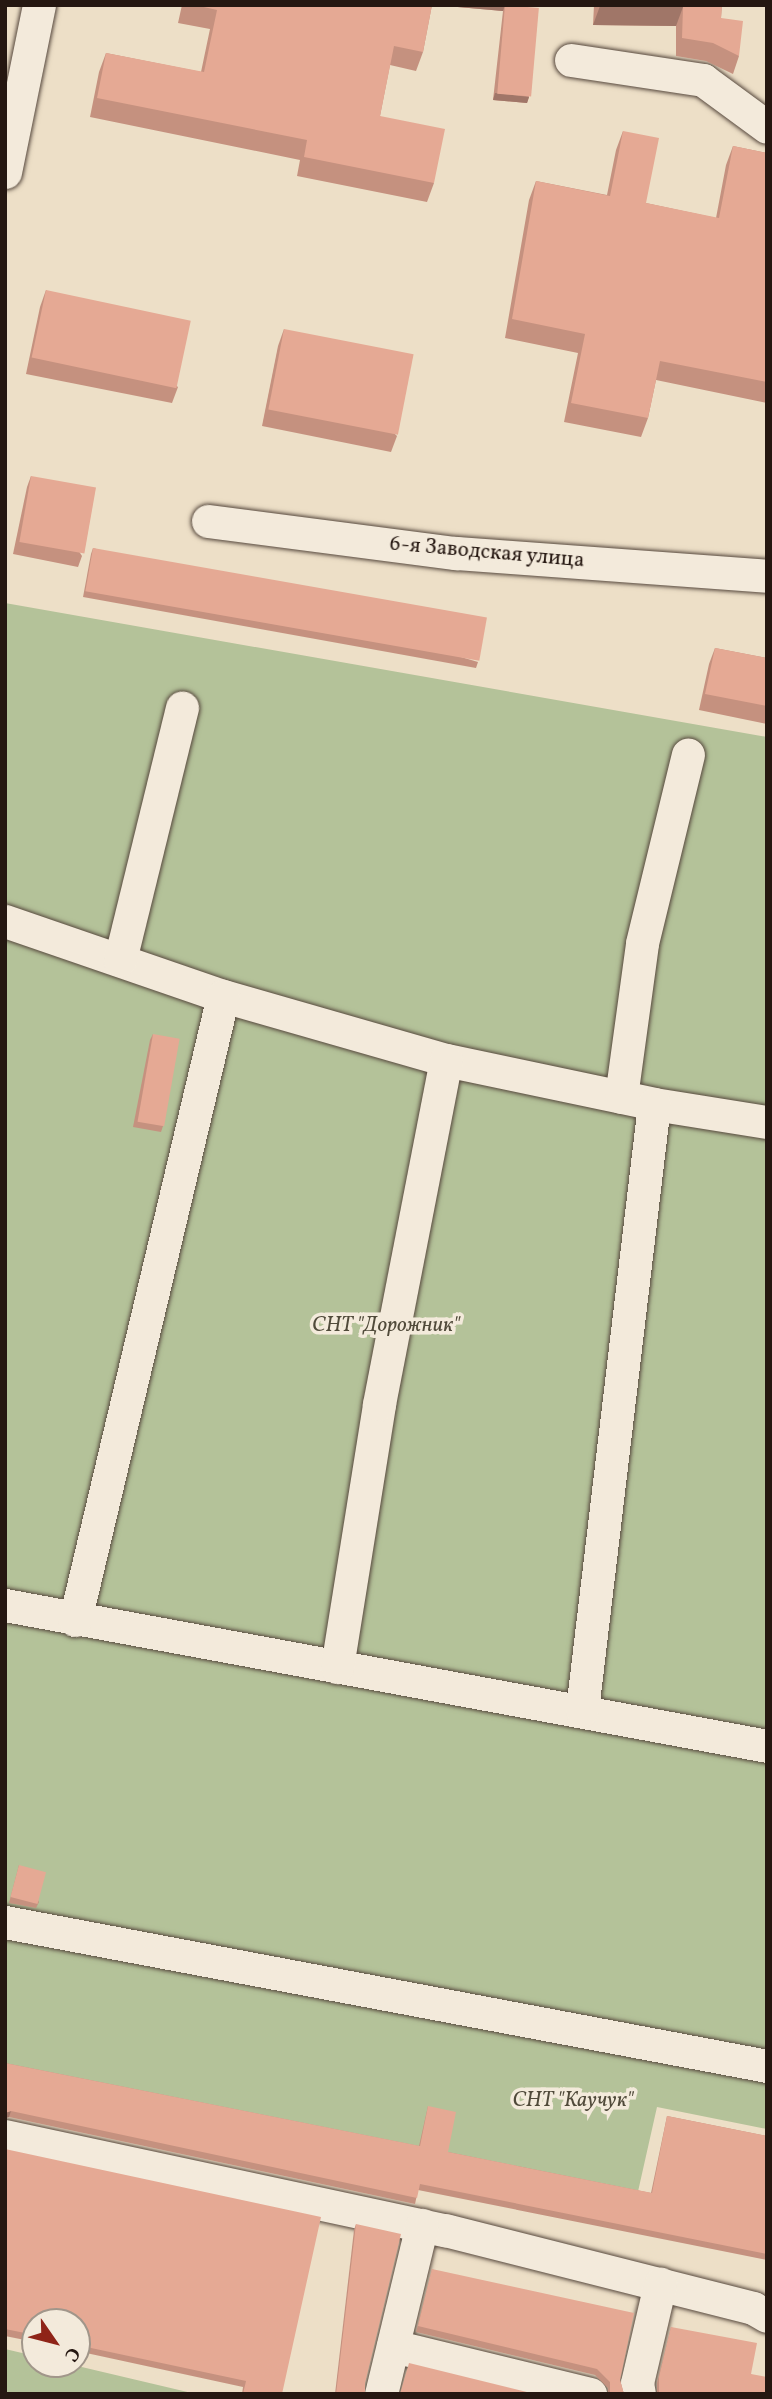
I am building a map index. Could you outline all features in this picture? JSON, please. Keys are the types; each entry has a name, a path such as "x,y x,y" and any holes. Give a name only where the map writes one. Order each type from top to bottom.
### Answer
{"street":[{"path":"5,172 39,5"},
{"path":"571,60 703,80 767,127"},
{"name":"6-я Заводская улица","path":"208,521 456,553 767,576"},
{"path":"120,960 182,707"},
{"path":"621,1097 642,943 688,755"},
{"path":"5,921 223,996 446,1059 654,1104 767,1122"},
{"path":"75,1619 223,996"},
{"path":"337,1667 379,1404 446,1059"},
{"path":"582,1710 654,1104"},
{"path":"5,1605 767,1746"},
{"path":"5,1923 767,2066"},
{"path":"5,2136 422,2225 753,2308 767,2316"},
{"path":"381,2394 422,2225"},
{"path":"639,2394 637,2383 660,2284"},
{"path":"393,2346 590,2394"}],"green space":[{"name":"СНТ \"Дорожник\"","path":"5,603 767,737 767,2129 657,2107 637,2196 5,2070"},
{"path":"5,2349 21,2353 21,2378 91,2378 91,2369 196,2394 5,2394"}],"building":[{"path":"195,5 432,5 423,52 394,46 380,116 445,129 434,183 304,157 307,140 97,98 106,53 204,72 217,10"},
{"path":"505,5 539,8 531,97 497,94"},
{"path":"600,5 722,5 721,18 743,21 739,56 713,43 682,38 683,7"},
{"path":"623,131 659,138 646,203 719,218 733,146 767,153 767,382 660,361 648,418 571,403 585,334 512,319 536,181 610,196"},
{"path":"46,290 191,321 176,388 32,357"},
{"path":"284,329 414,354 398,435 268,409"},
{"path":"31,476 96,487 84,553 19,542"},
{"path":"93,548 487,617 479,661 85,591"},
{"path":"715,648 767,658 767,706 705,694"},
{"path":"153,1034 180,1039 164,1126 138,1122"},
{"path":"19,1865 46,1872 38,1904 10,1897"},
{"path":"5,2063 420,2146 428,2106 456,2112 448,2152 652,2193 667,2116 767,2136 767,2254 420,2184 417,2198 11,2111 5,2113"},
{"path":"5,2149 321,2217 282,2394 243,2394 246,2381 91,2348 91,2308 21,2308 21,2332 5,2329"},
{"path":"356,2224 401,2234 365,2383 365,2394 336,2394"},
{"path":"432,2269 634,2313 620,2380 624,2394 610,2394 610,2382 597,2369 418,2326"},
{"path":"671,2327 757,2343 751,2374 767,2377 767,2394 659,2394 659,2377"},
{"path":"409,2363 535,2394 400,2394"}],"park label":[{"name":"СНТ \"Каучук\"","path":"573,2101"}]}
